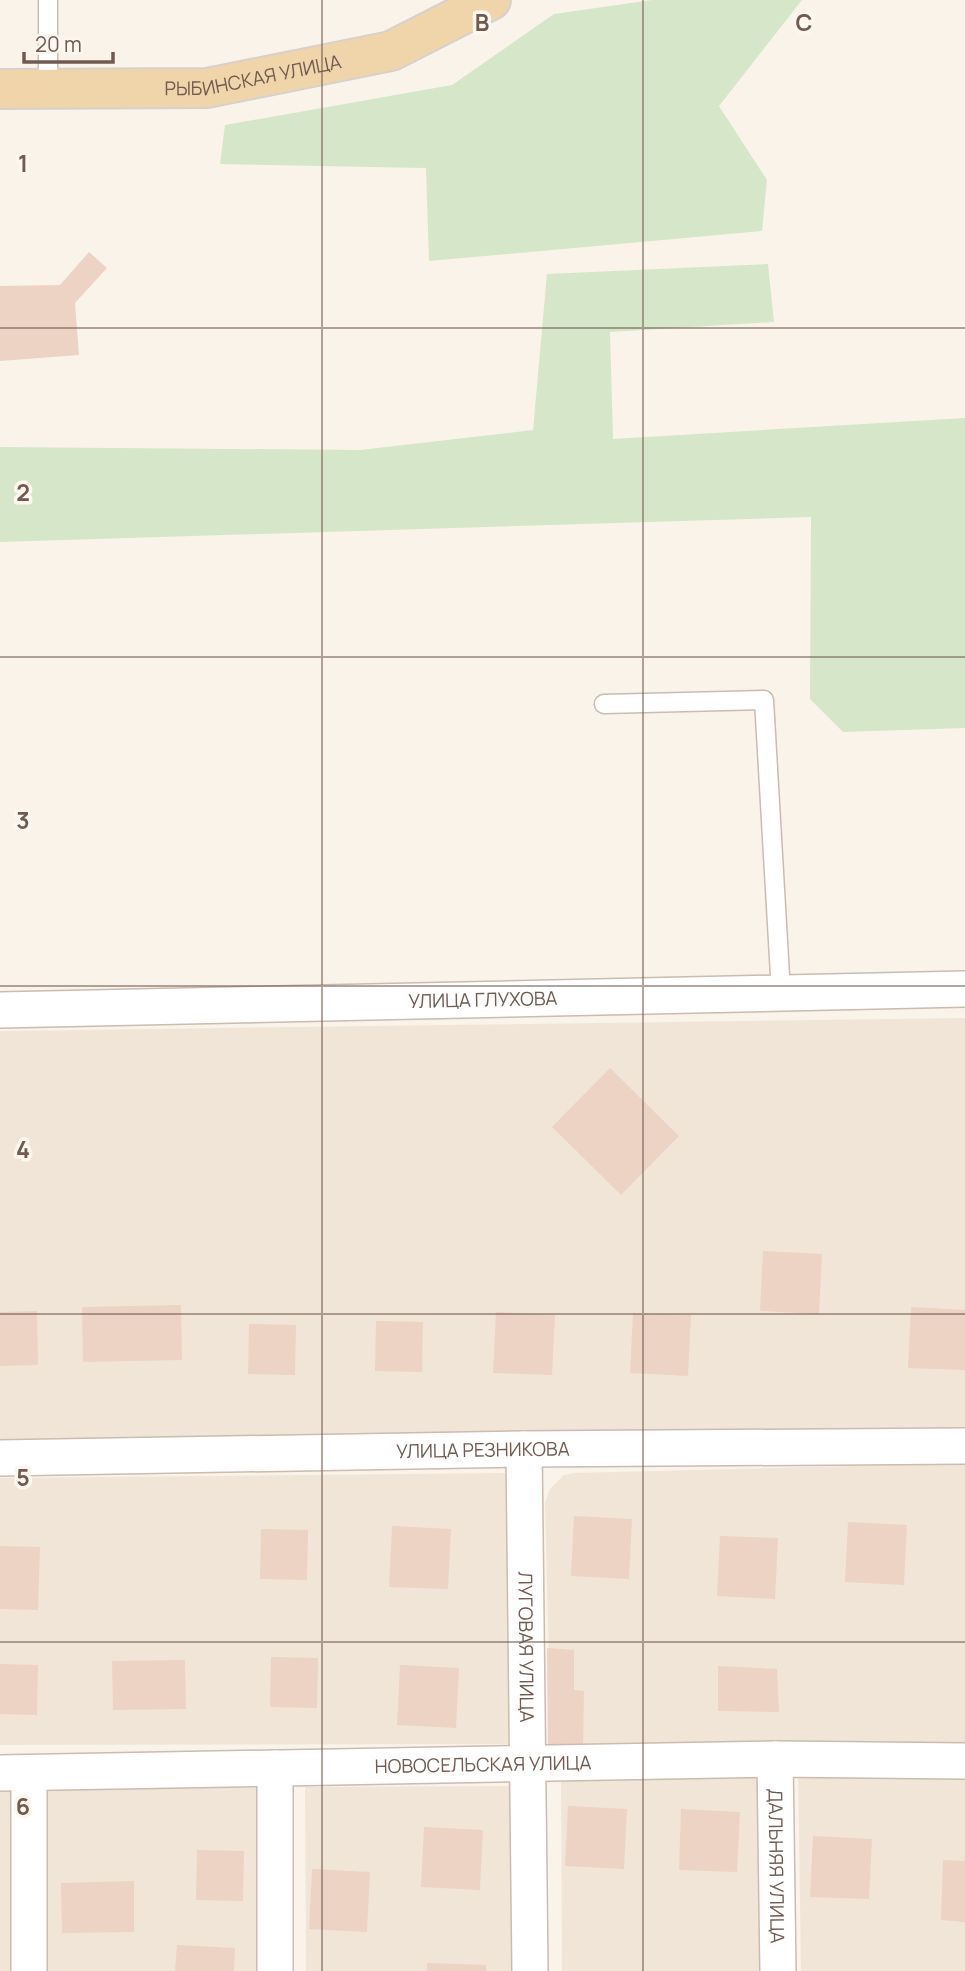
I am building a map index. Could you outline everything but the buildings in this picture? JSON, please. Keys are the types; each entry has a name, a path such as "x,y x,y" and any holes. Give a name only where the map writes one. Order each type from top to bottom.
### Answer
{"main road":[{"name":"РЫБИНСКАЯ УЛИЦА","path":"0,89 207,88 391,51 491,0"}],"street":[{"name":"УЛИЦА ГЛУХОВА","path":"0,1010 965,989"},
{"name":"УЛИЦА РЕЗНИКОВА","path":"0,1458 524,1449 965,1446"},
{"name":"ЛУГОВАЯ УЛИЦА","path":"524,1449 530,1971"},
{"name":"НОВОСЕЛЬСКАЯ УЛИЦА","path":"14,1773 775,1759 965,1761"},
{"name":"ДАЛЬНЯЯ УЛИЦА","path":"775,1759 778,1971"},
{"path":"275,1768 275,1971"},
{"path":"14,1773 29,1971"}],"lane":[{"path":"48,0 48,89"},
{"path":"604,704 764,700 781,993"}],"shaded area":[{"path":"965,1018 965,1443 0,1458 0,1031"},
{"path":"965,1463 965,1742 551,1745 545,1503 550,1489 564,1475"},
{"path":"515,1473 515,1744 0,1745 0,1478"},
{"path":"798,1769 965,1769 965,1971 801,1971"},
{"path":"561,1776 765,1777 765,1971 562,1971"},
{"path":"13,1782 12,1971 0,1971 0,1783"},
{"path":"44,1785 261,1788 262,1971 44,1971"},
{"path":"518,1786 525,1971 306,1971 305,1787"}],"green space":[{"path":"652,0 802,0 719,106 767,180 762,231 429,261 426,168 220,164 225,125 452,85 554,14"},
{"path":"768,264 774,322 610,332 613,439 965,418 965,728 843,732 810,699 811,517 0,542 0,447 360,450 533,430 547,274"}]}
